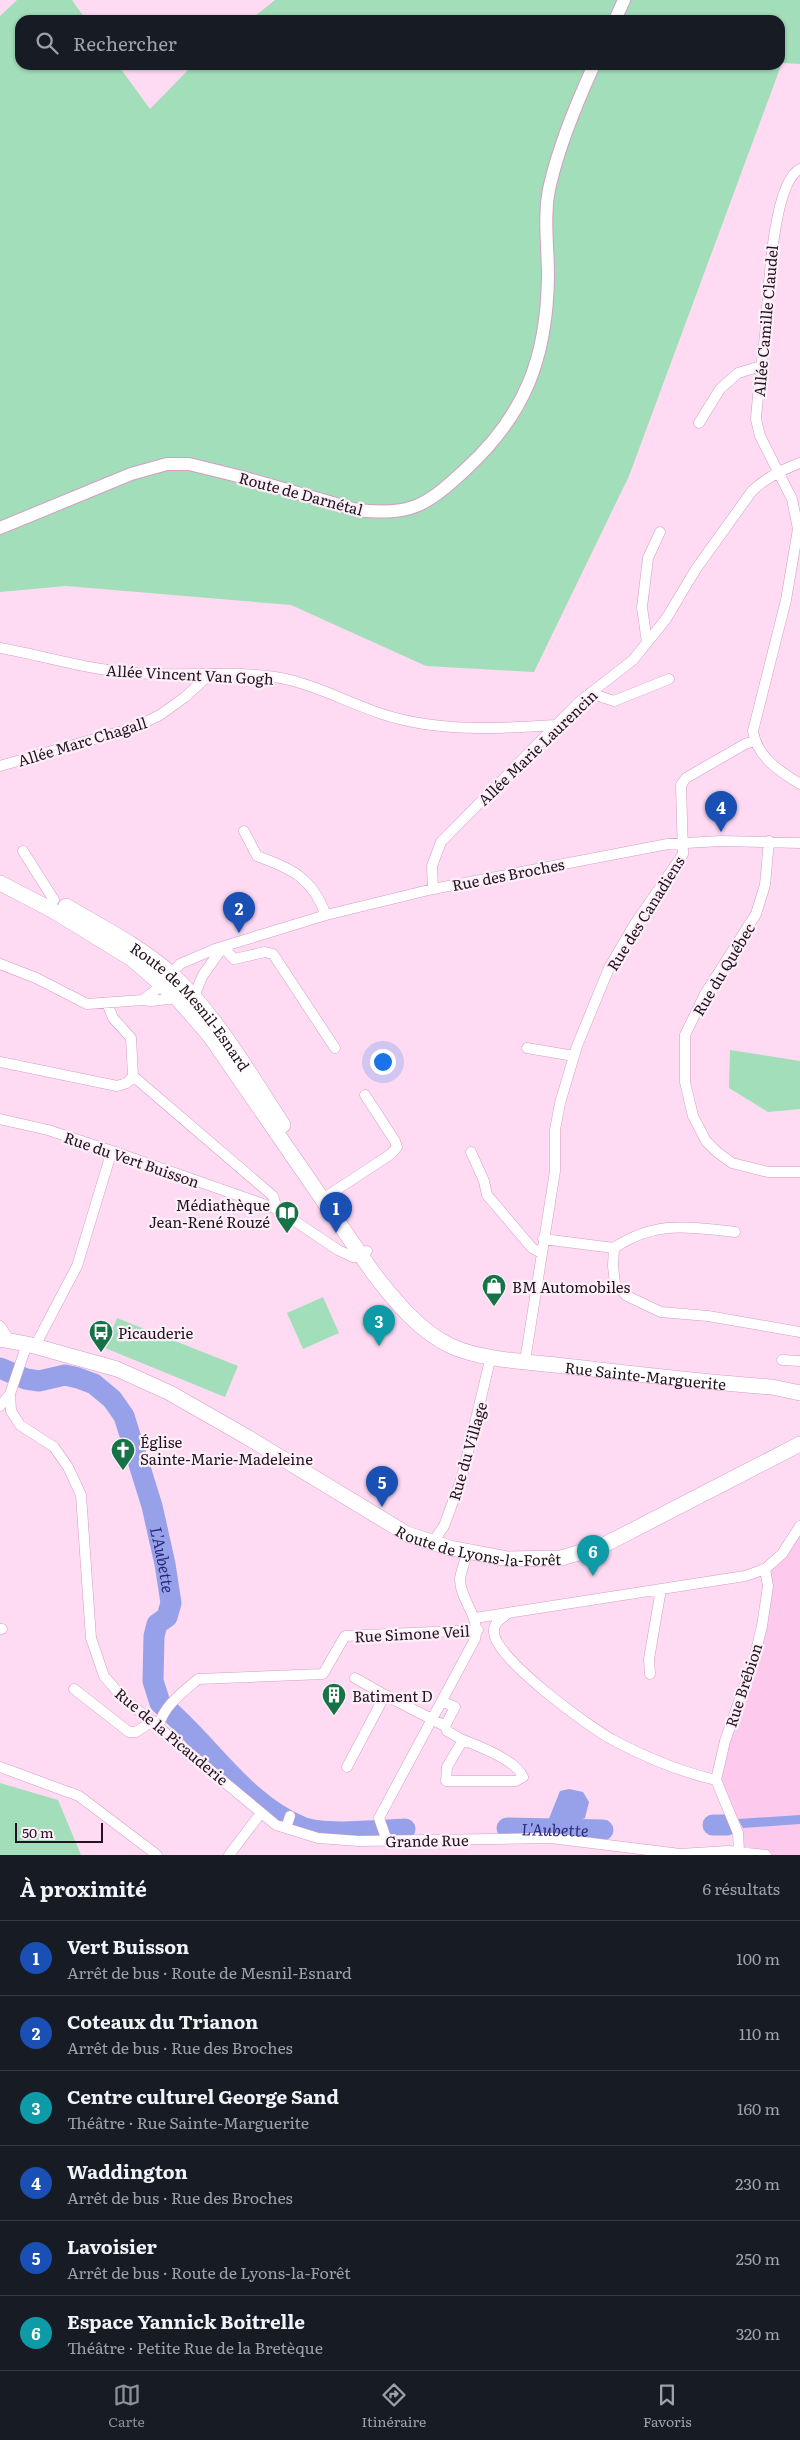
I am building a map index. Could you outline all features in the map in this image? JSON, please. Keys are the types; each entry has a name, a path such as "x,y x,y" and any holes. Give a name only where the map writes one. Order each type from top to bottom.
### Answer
{"main road":[{"name":"Route de Mesnil-Esnard","path":"0,874 54,900 130,943 166,979 177,998 210,1036 327,1196"},
{"name":"Route de Mesnil-Esnard","path":"0,883 52,910 194,996 364,1251"},
{"name":"Rue Sainte-Marguerite","path":"364,1251 393,1288 410,1305 451,1336 491,1356 772,1387 800,1393"},
{"name":"Route de Lyons-la-Forêt","path":"5,1340 31,1345 116,1369 170,1393 265,1447 407,1534 467,1552 508,1559 544,1560 561,1558 602,1546 799,1444"}],"street":[{"path":"617,15 624,0"},
{"name":"Route de Darnétal","path":"0,528 131,474 167,464 201,467 358,510 377,512 396,512 418,507 446,488 478,458 513,416 535,365 545,313 547,287 547,208 550,185 592,70"},
{"name":"Allée Camille Claudel","path":"754,741 753,731 786,600 798,529 792,499 760,436 756,419 772,240 789,184 799,167"},
{"path":"699,423 720,389 738,373 761,366"},
{"name":"Allée Marie Laurencin","path":"433,889 432,866 442,842 555,725 590,693 633,660 666,619 696,569 736,512 763,480 778,471 800,463"},
{"path":"647,643 642,607 648,558 660,532"},
{"name":"Allée Vincent Van Gogh","path":"0,648 107,670 135,673 275,677 323,690 383,714 418,722 495,728 555,725"},
{"name":"Allée Marc Chagall","path":"0,766 133,728 160,715 185,697 208,675"},
{"path":"590,693 614,701 669,679"},
{"path":"684,843 681,785 686,778 745,744 754,741 759,750 778,770 800,784"},
{"path":"244,831 257,856 288,868 304,880 316,893 326,916"},
{"name":"Rue des Broches","path":"143,1000 180,964 223,947 326,916 433,889 589,858 684,843 769,841 800,843"},
{"name":"Rue du Québec","path":"769,841 765,885 756,914 705,994 685,1035 685,1082 693,1116 706,1141 717,1152 732,1163 768,1172 800,1172"},
{"name":"Rue des Canadiens","path":"525,1361 555,1170 555,1130 574,1056 609,968 639,917 683,854 684,843"},
{"path":"23,851 54,900"},
{"path":"0,964 36,978 82,1002 107,1003 194,996 203,975 223,947 234,958 264,952 273,954 334,1048"},
{"path":"0,1062 117,1086 127,1083 133,1076 130,1035 113,1018 107,1003"},
{"path":"526,1048 574,1056"},
{"path":"133,1076 273,1196 277,1210"},
{"path":"327,1196 391,1154 397,1147 365,1095"},
{"name":"Rue du Vert Buisson","path":"0,1119 48,1130 115,1152 277,1210 338,1250 353,1256 364,1251"},
{"path":"0,1406 10,1394 19,1367 77,1266 110,1157 115,1152"},
{"path":"471,1152 484,1181 487,1195 532,1248 541,1253"},
{"path":"543,1239 614,1248 629,1238 649,1230 682,1226 735,1232"},
{"path":"614,1248 612,1266 615,1284 627,1296 661,1312 717,1318 800,1332"},
{"path":"0,1326 5,1340"},
{"name":"Rue du Village","path":"432,1543 444,1526 462,1477 491,1356"},
{"path":"782,1360 800,1361"},
{"name":"Rue de la Picauderie","path":"10,1394 11,1411 20,1425 54,1447 68,1466 81,1495 92,1638 104,1676 121,1696 157,1722 261,1813"},
{"path":"475,1618 745,1576 765,1569 782,1554 800,1526"},
{"path":"385,1838 379,1818 476,1639 478,1630 475,1618 463,1594 460,1578 467,1552"},
{"name":"Rue Brébion","path":"716,1780 725,1741 754,1659 762,1626 768,1586 765,1569"},
{"path":"650,1674 649,1659 661,1589"},
{"path":"507,1614 494,1628 497,1642 526,1674 569,1712 612,1740 654,1760 716,1780 735,1824 739,1852"},
{"name":"Rue Simone Veil","path":"157,1722 169,1706 198,1679 323,1674 345,1636 478,1630"},
{"path":"355,1678 445,1726 447,1731 463,1740 512,1765 521,1772 523,1777 516,1781 446,1781 447,1767 463,1740"},
{"path":"74,1689 129,1732 136,1732 157,1722"},
{"path":"347,1767 385,1695"},
{"path":"442,1701 455,1707 445,1726"},
{"path":"0,1766 78,1796 157,1855"},
{"path":"229,1855 261,1813"},
{"name":"Grande Rue","path":"261,1813 276,1824 318,1838 551,1838 669,1854 739,1852 766,1855"},
{"path":"286,1828 290,1816"}],"shaded area":[{"path":"800,1526 800,1855 739,1855 739,1843 716,1780 754,1659 766,1575"}],"green space":[{"path":"17,0 72,0 82,15 15,15 15,70 122,70 150,109 188,70 779,70 629,476 534,672 426,666 291,605 66,586 0,592 0,16"},
{"path":"275,0 800,0 800,64 785,63 785,15 256,15"},
{"path":"730,1050 800,1061 800,1109 768,1112 729,1088"},
{"path":"323,1297 339,1333 303,1349 287,1313"},
{"path":"117,1318 238,1366 225,1397 105,1348"},
{"path":"0,1783 58,1800 81,1855 0,1855"}],"water":[{"path":"569,1789 583,1792 589,1802 585,1818 575,1822 548,1821 560,1791"},
{"path":"800,1815 800,1824 743,1828 738,1819"}],"waterway":[{"name":"L'Aubette","path":"0,1368 26,1379 39,1381 65,1375 94,1384 112,1399 124,1416 152,1506 165,1564 171,1603 167,1617 157,1624 154,1636 153,1681 160,1703 178,1719 244,1788 281,1817 312,1830 352,1832 405,1829"},
{"name":"L'Aubette","path":"713,1825 727,1825"},
{"name":"L'Aubette","path":"507,1828 603,1830"}],"place":[{"name":"Waddington","path":"721,832"},
{"name":"Coteaux du Trianon","path":"239,933"},
{"name":"Vert Buisson","path":"336,1233"},
{"name":"Médiathèque Jean-René Rouzé","path":"287,1234"},
{"name":"BM Automobiles","path":"494,1307"},
{"name":"Centre culturel George Sand","path":"379,1346"},
{"name":"Picauderie","path":"101,1353"},
{"name":"Église Sainte-Marie-Madeleine","path":"123,1471"},
{"name":"Lavoisier","path":"382,1507"},
{"name":"Espace Yannick Boitrelle","path":"593,1576"},
{"name":"Batiment D","path":"334,1716"}]}
